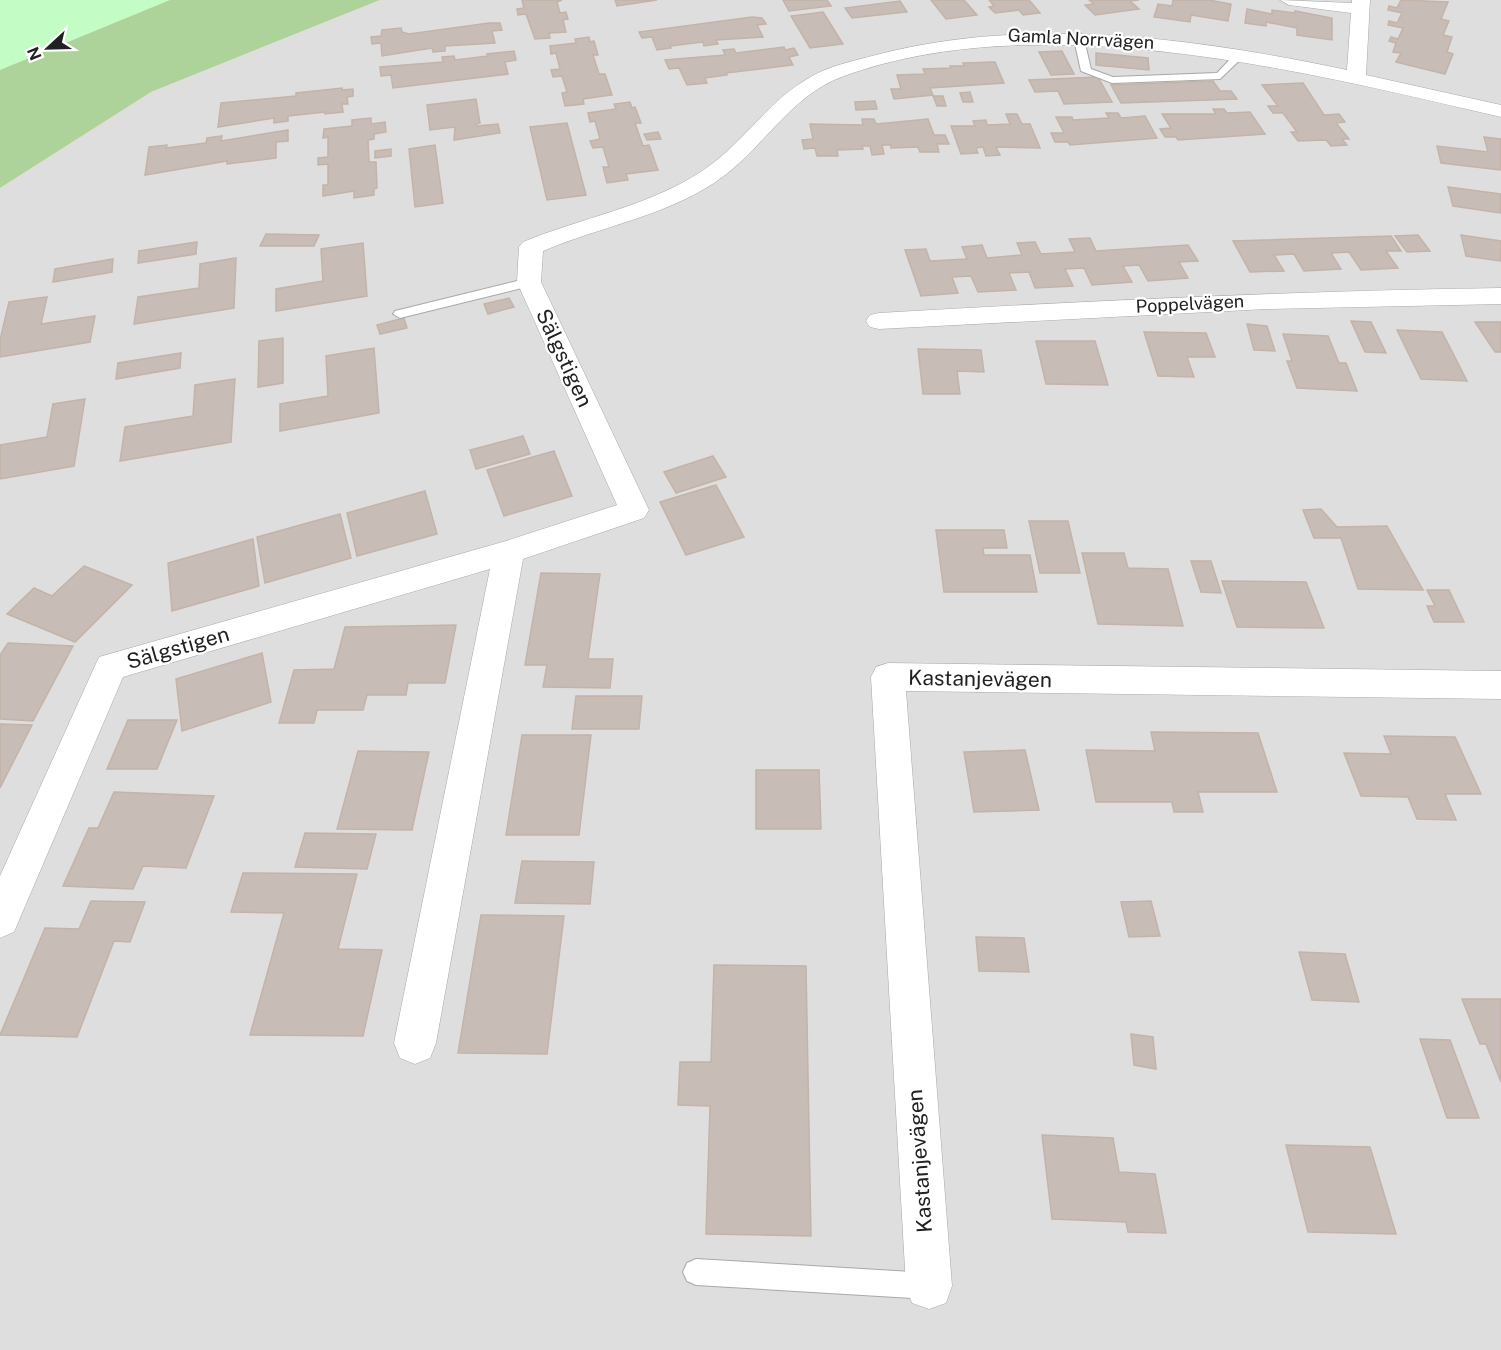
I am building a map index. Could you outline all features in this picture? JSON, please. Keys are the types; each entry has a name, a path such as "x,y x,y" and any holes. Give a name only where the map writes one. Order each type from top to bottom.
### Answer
{"street":[{"path":"1289,0 1360,5 1356,77"},
{"name":"Gamla Norrvägen","path":"531,247 563,233 648,209 701,182 735,157 791,98 836,72 890,55 944,42 998,35 1078,35 1115,38 1240,55 1356,77 1501,111"},
{"name":"Sälgstigen","path":"0,919 111,667 509,552 634,510 529,282 531,247"},
{"name":"Poppelvägen","path":"879,321 1178,304 1352,297 1501,296"},
{"path":"415,1043 509,552"},
{"name":"Kastanjevägen","path":"929,1286 888,677 1501,686"}],"lane":[{"path":"1078,35 1086,71 1112,80 1220,76 1240,55"},
{"path":"400,314 529,282"},
{"path":"696,1272 929,1286"}],"shaded area":[{"path":"380,0 1501,0 1501,1350 0,1350 0,188 151,92"}],"green space":[{"path":"0,0 170,0 0,70"},
{"path":"92,0 380,0 151,92 0,188 0,17"}],"building":[{"path":"522,0 562,0 557,2 560,13 566,12 568,19 563,20 566,32 549,33 550,38 535,39 526,14 518,15 517,9 524,8"},
{"path":"615,0 657,0 617,6"},
{"path":"783,0 827,0 831,6 789,11"},
{"path":"931,0 964,0 977,15 946,19"},
{"path":"989,0 1029,0 1040,13 1023,15 1019,10 995,13 989,7 994,6"},
{"path":"1089,0 1139,0 1130,1 1139,9 1095,15 1085,5 1094,4"},
{"path":"1173,0 1209,0 1231,4 1228,21 1191,15 1190,22 1154,17 1158,4 1172,6"},
{"path":"1401,0 1448,2 1441,19 1449,21 1443,35 1452,37 1447,52 1453,54 1445,74 1396,62 1401,53 1393,52 1396,43 1389,41 1391,37 1398,39 1403,28 1388,25 1389,21 1397,23 1402,13 1388,10 1389,6 1397,8"},
{"path":"900,1 907,12 852,18 845,8"},
{"path":"1247,9 1272,14 1272,10 1295,13 1295,11 1332,18 1332,40 1297,35 1297,28 1266,22 1266,26 1245,23"},
{"path":"823,12 843,44 810,48 791,16"},
{"path":"752,17 762,18 766,24 757,25 763,37 716,40 718,44 704,46 703,42 657,50 652,37 642,38 639,32"},
{"path":"500,23 502,30 492,31 495,43 445,46 445,51 433,52 432,48 382,56 381,43 372,44 371,37 381,36 382,30 401,28 402,32 409,34"},
{"path":"589,37 590,42 594,41 598,55 593,55 599,74 605,74 612,95 583,99 584,104 565,106 562,93 567,92 562,76 553,77 551,70 560,69 556,53 551,54 550,46 576,43 575,39"},
{"path":"784,47 785,50 794,48 798,55 789,57 793,65 726,73 727,75 705,78 707,83 687,85 679,68 669,69 665,60 725,55 723,50 734,49 736,53"},
{"path":"514,51 516,60 505,62 508,74 393,88 391,75 381,76 380,67 443,62 442,57 454,56 455,60"},
{"path":"1062,51 1074,74 1051,75 1039,52"},
{"path":"1096,53 1148,58 1149,70 1096,65"},
{"path":"995,62 1004,83 930,88 933,95 894,99 891,89 901,89 897,75 925,74 923,69 951,68 950,66 964,66 963,63"},
{"path":"1098,77 1112,102 1064,104 1058,91 1035,92 1029,80"},
{"path":"1213,81 1220,91 1231,91 1237,99 1121,103 1111,85"},
{"path":"1303,83 1324,115 1339,114 1345,122 1336,123 1349,139 1342,139 1347,145 1331,146 1326,140 1298,141 1291,132 1297,132 1283,113 1273,113 1268,106 1278,106 1262,85"},
{"path":"342,88 342,90 353,89 353,96 347,97 348,104 342,104 343,112 288,116 288,121 274,123 274,118 218,127 221,103 296,96 296,93"},
{"path":"970,92 973,102 963,102 960,93"},
{"path":"933,96 943,96 946,106 937,106"},
{"path":"476,99 480,123 476,124 477,126 498,124 500,133 454,140 455,127 430,130 427,105"},
{"path":"875,101 877,109 856,110 855,102"},
{"path":"630,102 632,108 635,107 641,123 635,123 643,146 649,145 658,170 626,174 628,180 607,183 603,167 609,167 603,147 593,148 590,141 600,139 595,121 590,122 588,113 616,109 614,104"},
{"path":"1213,109 1224,109 1227,113 1250,112 1265,134 1178,140 1176,137 1165,137 1160,129 1171,128 1162,114 1216,114"},
{"path":"1106,113 1118,113 1121,118 1145,116 1157,138 1070,145 1068,142 1055,142 1051,133 1064,133 1056,117 1072,117 1073,120 1109,118"},
{"path":"1006,114 1017,114 1022,124 1030,124 1040,148 996,147 1000,155 986,156 983,147 976,148 978,153 961,154 951,126 975,126 973,121 986,120 987,125 1010,124"},
{"path":"371,118 371,124 385,122 386,132 374,134 374,139 368,140 369,162 376,162 377,188 374,189 374,195 354,198 354,191 323,196 323,185 328,185 328,164 318,165 318,158 328,157 328,137 323,138 324,129 352,126 352,120"},
{"path":"862,119 874,119 876,124 928,119 934,135 945,135 949,144 937,144 939,152 920,152 918,147 891,148 891,145 882,145 884,154 872,155 870,146 862,146 863,149 837,150 838,156 817,156 815,148 804,149 802,140 813,139 810,124 863,125"},
{"path":"567,123 586,195 547,200 530,127"},
{"path":"288,130 288,141 276,142 276,158 227,164 227,161 145,175 149,147 167,145 166,148 206,143 207,138 222,136 221,141"},
{"path":"658,132 661,139 647,140 644,134"},
{"path":"1484,137 1501,139 1501,170 1441,163 1437,146 1488,152"},
{"path":"435,145 443,203 415,207 409,149"},
{"path":"391,149 391,156 375,158 375,151"},
{"path":"1448,187 1501,194 1501,213 1453,206"},
{"path":"266,234 319,235 314,246 260,246"},
{"path":"1418,235 1430,251 1407,252 1395,236"},
{"path":"1461,235 1501,241 1501,261 1466,256"},
{"path":"1391,236 1401,251 1386,251 1398,268 1361,270 1349,252 1331,253 1341,269 1304,271 1294,254 1274,255 1284,271 1250,272 1233,241"},
{"path":"1090,238 1096,251 1188,245 1198,261 1179,262 1188,278 1148,281 1139,265 1123,266 1132,282 1092,285 1084,268 1065,269 1073,286 1035,288 1029,272 1009,273 1016,290 978,292 971,276 952,277 958,293 921,296 905,250 926,249 930,261 967,259 962,247 982,245 987,258 1022,255 1017,243 1035,242 1041,254 1075,252 1069,239"},
{"path":"197,242 196,254 138,263 139,251"},
{"path":"363,243 367,296 276,311 276,289 323,281 321,249"},
{"path":"236,258 234,308 134,324 138,297 199,288 200,264"},
{"path":"113,259 112,272 53,282 55,269"},
{"path":"47,297 41,324 95,316 90,342 0,357 0,340 9,302"},
{"path":"509,298 514,307 488,314 484,304"},
{"path":"404,318 407,328 380,334 377,325"},
{"path":"1351,321 1371,322 1386,353 1365,352"},
{"path":"1475,322 1501,322 1501,352 1495,352"},
{"path":"1247,324 1267,326 1275,351 1254,350"},
{"path":"1397,330 1442,332 1467,381 1421,379"},
{"path":"1144,332 1206,333 1215,357 1187,357 1194,377 1158,376"},
{"path":"1283,334 1328,336 1339,363 1346,363 1357,391 1297,388 1287,361 1292,361"},
{"path":"283,338 283,383 258,387 259,341"},
{"path":"1036,341 1095,341 1108,385 1046,384"},
{"path":"374,348 379,413 280,431 280,404 328,396 326,356"},
{"path":"918,349 981,350 984,372 957,371 960,394 923,394"},
{"path":"181,353 180,368 116,379 118,363"},
{"path":"235,379 231,442 120,461 125,427 193,416 195,385"},
{"path":"85,399 74,466 0,479 0,445 47,437 53,404"},
{"path":"523,436 530,454 476,469 470,450"},
{"path":"554,451 572,496 504,516 487,470"},
{"path":"713,456 726,477 676,493 664,472"},
{"path":"716,485 744,537 686,555 660,502"},
{"path":"425,491 437,534 357,556 347,513"},
{"path":"1321,509 1337,527 1387,526 1423,590 1358,589 1341,538 1314,538 1303,510"},
{"path":"340,514 351,558 265,583 257,537"},
{"path":"1029,521 1068,521 1080,573 1040,573"},
{"path":"936,530 1004,530 1007,548 983,548 984,555 1030,555 1037,592 944,592"},
{"path":"253,539 259,586 172,611 168,563"},
{"path":"1082,553 1124,553 1128,568 1168,569 1183,626 1098,624"},
{"path":"1191,561 1211,561 1221,593 1201,592"},
{"path":"84,566 132,585 75,642 7,614 34,588 52,596"},
{"path":"541,573 600,574 588,659 613,659 610,688 543,687 547,665 525,665"},
{"path":"1222,581 1306,582 1324,628 1237,627"},
{"path":"1427,590 1449,590 1464,622 1434,622 1427,606 1435,606"},
{"path":"456,625 445,683 408,683 406,695 367,695 363,710 317,710 314,723 279,723 294,670 334,669 345,627"},
{"path":"8,643 73,646 33,721 0,719 0,655"},
{"path":"262,653 271,702 182,731 176,679"},
{"path":"576,696 642,696 639,729 572,729"},
{"path":"128,720 177,720 157,769 107,769"},
{"path":"0,724 32,725 0,788"},
{"path":"1151,732 1258,733 1277,792 1198,792 1203,812 1174,812 1172,802 1096,802 1086,750 1155,751"},
{"path":"522,735 591,735 579,835 506,835"},
{"path":"1384,736 1455,737 1481,794 1445,794 1456,820 1417,819 1408,797 1361,796 1344,753 1391,754"},
{"path":"1025,750 1039,810 974,812 964,752"},
{"path":"358,751 429,752 412,830 337,829"},
{"path":"756,770 819,770 821,829 756,829"},
{"path":"114,792 214,796 186,868 143,866 133,889 63,886 89,828 98,828"},
{"path":"305,833 376,834 367,869 295,867"},
{"path":"522,861 594,862 590,904 515,903"},
{"path":"243,873 357,874 338,949 382,950 363,1036 250,1035 284,913 231,912"},
{"path":"91,901 145,902 130,942 114,941 77,1037 0,1035 45,928 79,929"},
{"path":"1151,901 1160,936 1129,937 1121,902"},
{"path":"481,915 564,916 547,1054 458,1053"},
{"path":"976,937 1024,938 1029,972 979,971"},
{"path":"1299,952 1345,954 1359,1002 1312,1000"},
{"path":"714,965 806,966 811,1236 706,1234 710,1106 678,1105 680,1062 711,1062"},
{"path":"1462,999 1501,999 1501,1082 1486,1044 1480,1044"},
{"path":"1131,1034 1153,1037 1156,1069 1134,1065"},
{"path":"1420,1039 1450,1040 1479,1118 1447,1118"},
{"path":"1042,1135 1113,1138 1119,1172 1155,1174 1166,1233 1128,1232 1126,1222 1052,1219"},
{"path":"1286,1145 1370,1147 1396,1234 1308,1232"}]}
